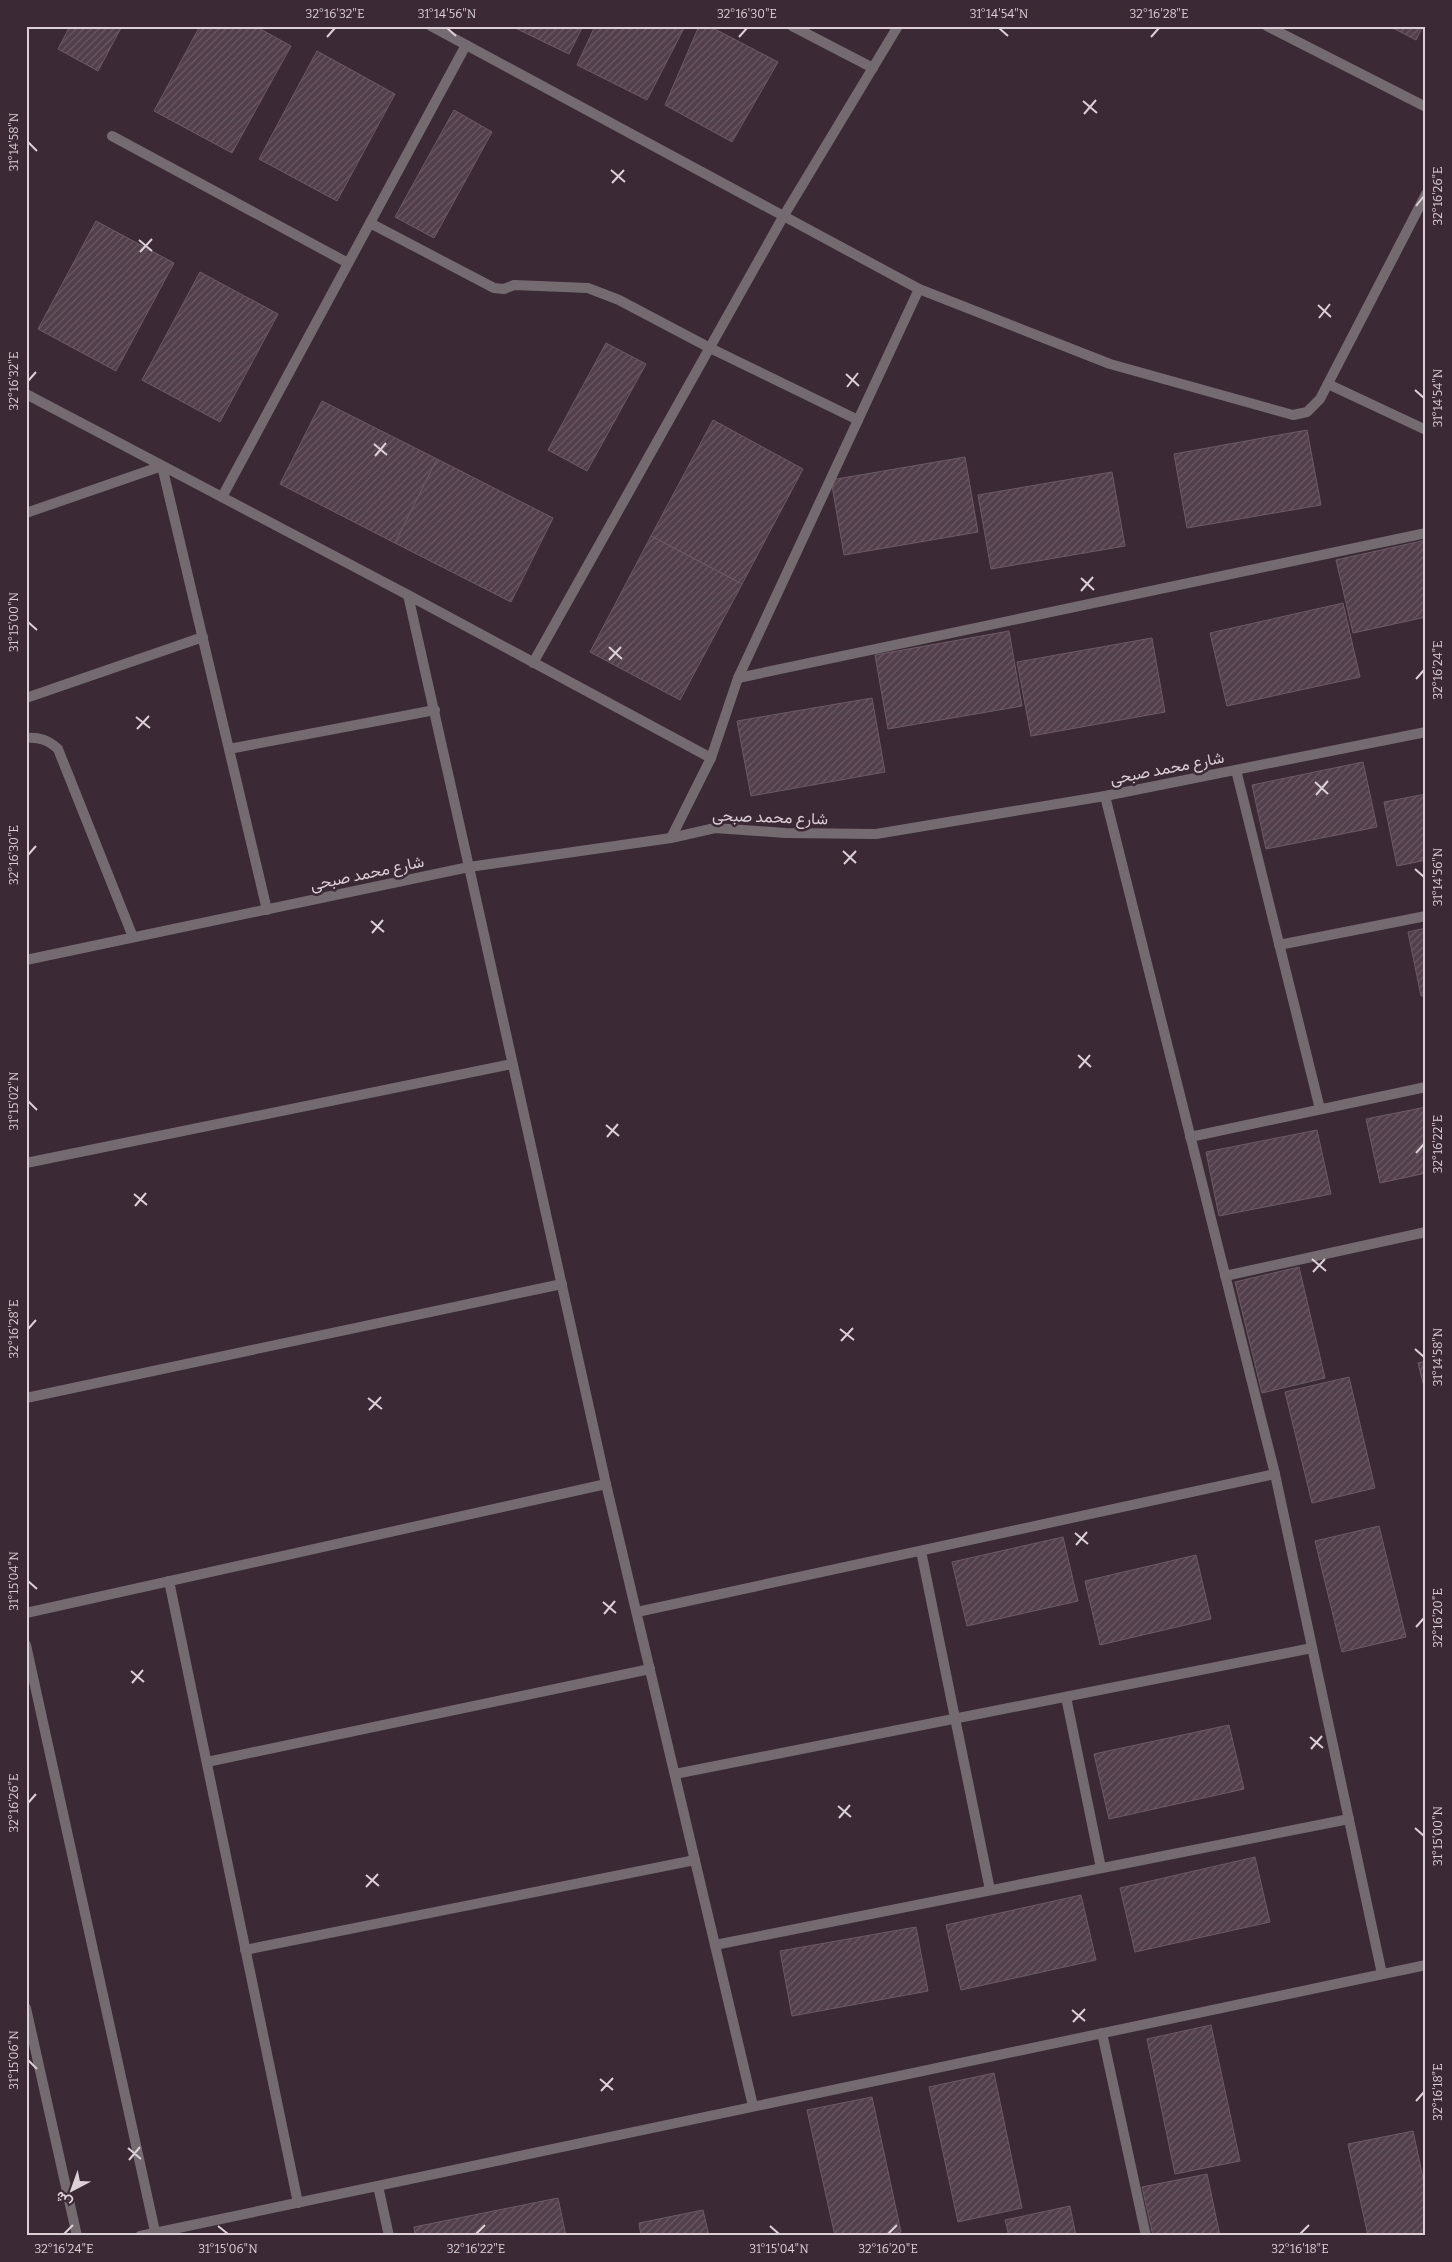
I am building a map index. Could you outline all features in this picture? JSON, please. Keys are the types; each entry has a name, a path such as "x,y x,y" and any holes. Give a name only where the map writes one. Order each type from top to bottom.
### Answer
{"street":[{"path":"431,26 919,289 1110,364 1293,415 1307,412 1320,400 1426,194"},
{"path":"792,26 873,68"},
{"path":"533,663 783,217 898,26"},
{"path":"1267,26 1426,107"},
{"path":"222,497 466,45"},
{"path":"112,136 348,263"},
{"path":"370,223 494,288 514,285 588,288 619,300 710,348 858,420"},
{"path":"671,838 711,758 738,678 919,289"},
{"path":"1328,384 1426,430"},
{"path":"26,394 408,595 711,758"},
{"path":"26,513 162,466"},
{"path":"162,466 267,910"},
{"path":"738,678 1426,533"},
{"path":"408,595 606,1484 753,2106"},
{"path":"26,698 203,637"},
{"path":"229,749 435,710"},
{"name":"شارع محمد صبحى","path":"26,960 469,867 671,838 715,828 785,833 876,834 1105,796 1426,732"},
{"path":"26,738 37,737 58,748 133,938"},
{"path":"1236,770 1320,1109"},
{"path":"1105,796 1275,1474 1382,1974"},
{"path":"1280,946 1426,916"},
{"path":"26,1163 512,1064"},
{"path":"1190,1136 1426,1087"},
{"path":"1225,1276 1426,1232"},
{"path":"26,1398 562,1284"},
{"path":"637,1612 1275,1474"},
{"path":"26,1613 606,1484"},
{"path":"921,1551 990,1890"},
{"path":"169,1581 298,2203"},
{"path":"26,1644 29,1667 156,2234"},
{"path":"675,1774 1312,1648"},
{"path":"207,1762 650,1669"},
{"path":"1066,1697 1101,1868"},
{"path":"715,1945 1349,1819"},
{"path":"246,1950 695,1860"},
{"path":"140,2236 1426,1965"},
{"path":"26,2008 77,2236"},
{"path":"1102,2033 1146,2236"},
{"path":"378,2186 389,2236"}],"building":[{"path":"70,26 122,26 98,71 58,49"},
{"path":"200,26 255,26 291,46 232,153 154,111"},
{"path":"511,26 583,26 569,54"},
{"path":"595,26 685,26 647,100 577,65"},
{"path":"699,26 709,26 778,62 732,142 665,105"},
{"path":"1389,26 1423,26 1416,40"},
{"path":"317,51 395,94 337,201 259,159"},
{"path":"454,110 492,132 434,238 395,217"},
{"path":"96,221 174,263 116,371 38,329"},
{"path":"200,272 278,314 220,422 142,380"},
{"path":"606,343 646,364 587,471 548,450"},
{"path":"322,401 437,459 395,543 280,484"},
{"path":"713,420 803,469 742,584 651,536"},
{"path":"1307,430 1321,505 1187,528 1174,454"},
{"path":"965,457 978,532 844,555 831,480"},
{"path":"437,459 553,518 511,602 395,543"},
{"path":"1112,472 1125,546 991,569 978,495"},
{"path":"651,536 742,584 680,700 590,652"},
{"path":"1426,540 1426,617 1353,633 1336,560"},
{"path":"1343,603 1360,677 1227,706 1210,633"},
{"path":"1009,631 1022,706 888,729 875,655"},
{"path":"1152,638 1165,712 1031,736 1017,662"},
{"path":"872,698 885,772 751,796 737,721"},
{"path":"1363,762 1377,827 1266,849 1252,785"},
{"path":"1426,794 1426,860 1397,866 1384,802"},
{"path":"1426,928 1426,995 1421,996 1408,932"},
{"path":"1426,1107 1426,1173 1380,1183 1366,1119"},
{"path":"1317,1130 1331,1194 1219,1216 1206,1152"},
{"path":"1299,1267 1325,1378 1262,1393 1235,1282"},
{"path":"1426,1361 1426,1395 1418,1363"},
{"path":"1349,1377 1375,1488 1312,1503 1285,1392"},
{"path":"1379,1526 1406,1637 1342,1652 1315,1541"},
{"path":"1063,1537 1078,1601 967,1626 952,1562"},
{"path":"1196,1555 1211,1619 1100,1645 1085,1581"},
{"path":"1229,1725 1244,1789 1109,1819 1094,1754"},
{"path":"1255,1857 1270,1922 1135,1952 1120,1888"},
{"path":"1081,1895 1096,1960 961,1990 946,1925"},
{"path":"916,1927 928,1991 792,2016 780,1951"},
{"path":"1211,2025 1240,2161 1175,2174 1147,2039"},
{"path":"994,2073 1022,2208 958,2222 929,2087"},
{"path":"872,2097 901,2232 884,2236 835,2236 807,2110"},
{"path":"1413,2131 1426,2192 1426,2236 1368,2236 1348,2144"},
{"path":"1207,2174 1220,2236 1153,2236 1142,2187"},
{"path":"558,2198 566,2236 415,2236 414,2227"},
{"path":"1070,2206 1076,2236 1009,2236 1005,2220"},
{"path":"703,2210 709,2236 641,2236 639,2223"}]}
